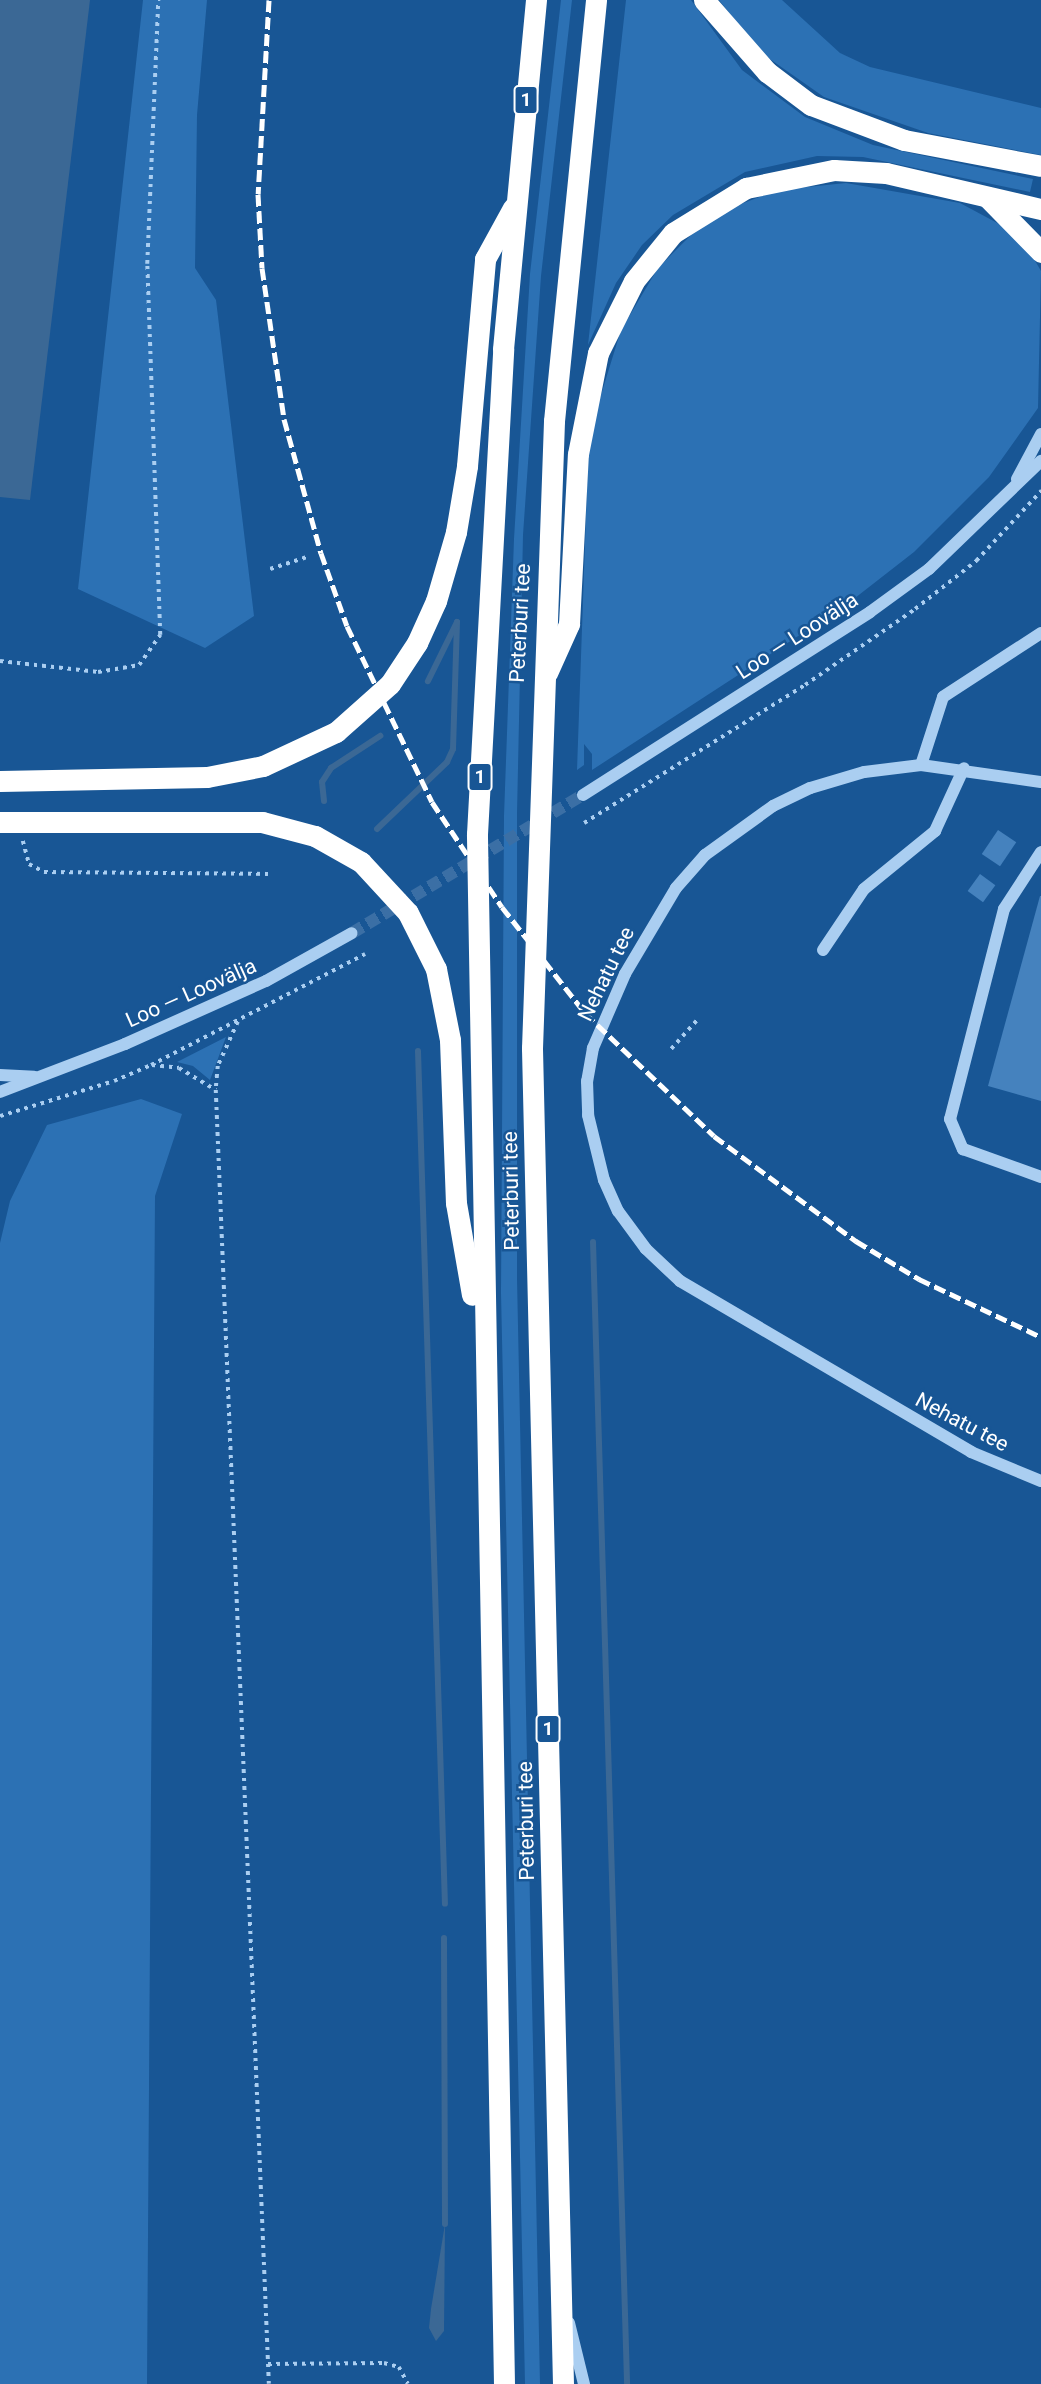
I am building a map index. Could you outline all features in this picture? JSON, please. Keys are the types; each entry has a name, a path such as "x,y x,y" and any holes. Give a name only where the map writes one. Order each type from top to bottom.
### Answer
{"highway":[{"name":"Peterburi tee","path":"504,2384 483,1356 477,834 490,543 536,0"},
{"name":"Peterburi tee","path":"563,2384 533,1048 542,685 554,421 597,0"},
{"path":"704,0 767,72 811,105 904,140 1041,166"},
{"path":"542,685 569,624 578,454 598,353 634,281 673,233 746,188 834,170 886,173 1041,209"},
{"path":"985,196 1041,252"},
{"path":"0,781 207,777 263,766 336,732 390,684 417,643 436,601 456,532 467,466 485,259 517,200"},
{"path":"0,822 262,822 315,836 362,862 408,913 436,969 450,1040 456,1203 483,1356"}],"street":[{"name":"Loo — Loovälja","path":"1014,485 1041,434"},
{"name":"Loo — Loovälja","path":"583,795 870,612 929,569 1041,461"},
{"path":"921,765 943,697 1041,633"},
{"name":"Nehatu tee","path":"1041,782 964,768 921,765 864,772 810,788 773,806 705,855 649,930 605,1014 589,1070 588,1115 604,1180 618,1211 646,1249 680,1281 971,1452 1041,1481"},
{"path":"823,950 864,889 935,831 964,768"},
{"path":"1041,852 1004,909 950,1119 963,1149 1041,1177"},
{"name":"Loo — Loovälja","path":"0,1092 266,981 352,933"},
{"name":"Loo — Loovälja","path":"0,1075 41,1077"},
{"path":"562,2297 584,2384"}],"path":[{"path":"0,661 112,670 139,665 160,635 147,264 158,0"},
{"path":"584,822 805,685 915,610 976,561 1041,491"},
{"path":"270,569 310,556"},
{"path":"23,822 23,852 29,864 44,872 268,874"},
{"path":"0,1116 114,1081 151,1065 365,954"},
{"path":"671,1049 698,1019"},
{"path":"238,1022 218,1066 216,1090 269,2384"},
{"path":"151,1065 178,1068 216,1090"},
{"path":"268,2364 384,2363 399,2367 408,2384"}],"shaded area":[{"path":"0,0 90,0 30,500 0,497"},
{"path":"143,0 207,0 197,115 195,268 216,300 254,616 205,648 78,589"},
{"path":"561,0 572,0 541,276 523,535 517,814 517,1278 540,2384 525,2384 501,1293 504,816 514,539 530,274"},
{"path":"626,0 691,0 742,70 805,117 873,145 1033,179 1030,192 863,157 817,156 745,172 673,215 642,245 616,283 588,345"},
{"path":"719,0 782,0 840,53 870,67 1041,108 1041,155 928,133 824,97 760,52"},
{"path":"846,183 960,203 1001,225 1030,252 1041,271 1038,408 989,477 914,552 846,605 592,770 592,754 584,744 584,765 577,770 588,458 596,411 621,330 658,268 691,235 733,207 778,190"},
{"path":"226,1037 210,1080 193,1066 177,1062"},
{"path":"141,1099 182,1114 155,1196 147,2384 0,2384 0,1243 10,1201 47,1125"},
{"path":"445,2224 444,2331 436,2341 429,2328"}],"building":[{"path":"998,830 1016,842 1000,866 982,854"},
{"path":"980,874 995,885 983,902 968,891"},
{"path":"1041,896 1041,1101 988,1086"}],"waterway":[{"path":"377,829 447,762 453,749 457,622 428,681"},
{"path":"324,801 322,782 331,768 380,736"},
{"path":"418,1051 445,1904"},
{"path":"593,1242 627,2384"},
{"path":"444,1938 445,2224"}],"tunnel":[{"path":"352,933 583,795"}],"railway":[{"path":"269,0 258,194 262,268 284,419 321,553 347,626 432,802 502,907 585,1013 714,1136 856,1241 919,1279 1041,1337"}]}
